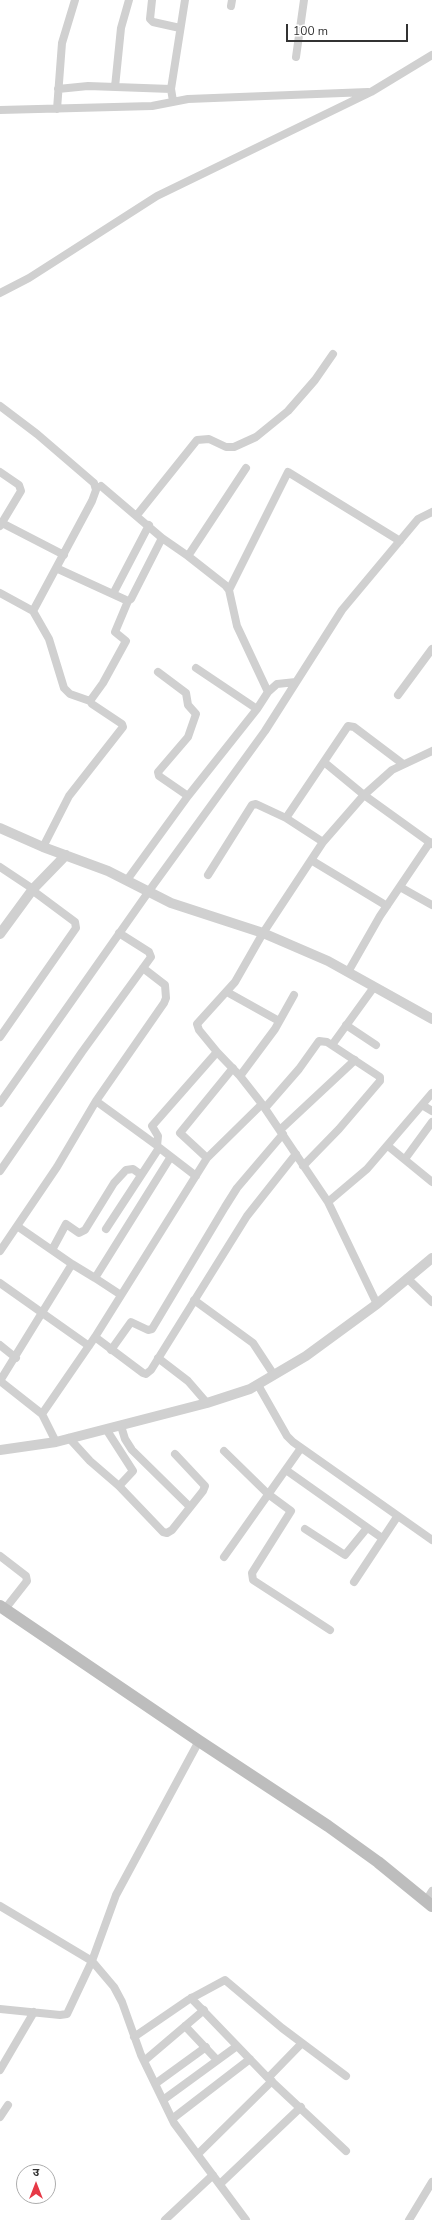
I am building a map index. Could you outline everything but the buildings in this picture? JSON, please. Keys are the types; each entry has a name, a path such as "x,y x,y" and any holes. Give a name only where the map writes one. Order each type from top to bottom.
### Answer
{"main road":[{"path":"2,1608 328,1826 430,1899"}],"street":[{"path":"57,109 62,43 75,0"},
{"path":"115,86 121,28 129,0"},
{"path":"152,0 150,19 153,22 180,28"},
{"path":"172,101 171,89 185,0"},
{"path":"296,57 304,0"},
{"path":"0,293 29,278 157,196 371,92 432,55"},
{"path":"58,89 115,86 171,89"},
{"path":"0,110 152,106 188,98 371,92"},
{"path":"137,515 197,440 209,439 226,447 234,447 256,437 288,411 315,380 332,354"},
{"path":"0,406 37,434 94,485 96,490 92,501 34,611"},
{"path":"188,556 246,468"},
{"path":"0,472 19,484 21,491 1,525 64,555"},
{"path":"229,590 288,472 400,541"},
{"path":"101,486 149,525 162,538 188,556 229,590 237,626 268,692"},
{"path":"0,1103 119,933 265,731 342,610 418,519 432,512"},
{"path":"113,594 149,525"},
{"path":"90,701 103,683 126,641 115,632 128,601 131,599 162,538"},
{"path":"56,568 128,601"},
{"path":"0,593 34,611 49,639 67,692 90,701 92,704 122,724 123,727 69,796 43,847"},
{"path":"398,695 432,649"},
{"path":"196,668 257,709"},
{"path":"158,672 186,693 188,704 196,714 188,737 158,772 159,776 188,796"},
{"path":"127,880 188,796 257,709 268,692 277,684 296,682"},
{"path":"286,818 345,729 351,725 403,764"},
{"path":"377,1304 328,1202 263,1106 240,1076 217,1052 199,1030 197,1024 227,992 248,963 263,933 323,842 376,782 403,764 432,750"},
{"path":"324,762 364,795 431,843 387,906 348,972"},
{"path":"208,875 252,805 260,804 286,818 323,842"},
{"path":"0,828 43,847 108,871 171,903 263,933 328,961 432,1019"},
{"path":"0,934 32,889 66,855"},
{"path":"311,860 387,906"},
{"path":"0,867 75,922 76,928 0,1037"},
{"path":"400,887 432,905"},
{"path":"0,1171 77,1059 151,957 151,953 119,933"},
{"path":"0,1251 57,1167 96,1101 166,998 163,982 143,968"},
{"path":"332,1045 374,987"},
{"path":"227,992 279,1021"},
{"path":"240,1076 279,1021 294,995"},
{"path":"346,1025 376,1045"},
{"path":"42,1414 95,1337 207,1158 263,1106 299,1069 319,1042 324,1041 380,1077 380,1081 304,1166"},
{"path":"106,1229 157,1146 158,1136 152,1128 154,1124 217,1052"},
{"path":"111,1350 131,1322 148,1330 152,1329 225,1207 238,1188 281,1132 355,1060"},
{"path":"207,1158 180,1133 233,1068"},
{"path":"328,1202 355,1181 388,1146 432,1093"},
{"path":"96,1101 196,1176"},
{"path":"422,1105 432,1111"},
{"path":"405,1159 430,1128"},
{"path":"388,1146 432,1182"},
{"path":"95,1337 143,1373 146,1374 151,1370 247,1216 296,1154"},
{"path":"95,1278 170,1158"},
{"path":"52,1250 66,1224 78,1233 85,1230 114,1183 126,1170 133,1169 140,1174"},
{"path":"17,1226 72,1264 121,1295"},
{"path":"0,1450 56,1442 106,1430 208,1403 250,1389 306,1356 377,1304 432,1258"},
{"path":"56,1442 42,1414 0,1381 16,1358 72,1264"},
{"path":"408,1278 432,1302"},
{"path":"0,1283 89,1346"},
{"path":"194,1300 254,1343 274,1375"},
{"path":"0,1346 16,1358"},
{"path":"158,1358 188,1381 208,1403"},
{"path":"258,1384 288,1436 301,1448 397,1517 432,1540"},
{"path":"121,1426 125,1439 132,1450 190,1507"},
{"path":"106,1430 133,1471 119,1486"},
{"path":"69,1438 90,1462 119,1486 163,1532 167,1533 172,1530 204,1491 205,1486 175,1454"},
{"path":"224,1557 301,1448"},
{"path":"224,1452 268,1494 291,1511 252,1573 253,1580 330,1630"},
{"path":"286,1470 382,1538"},
{"path":"354,1582 397,1517"},
{"path":"305,1529 345,1555 367,1528"},
{"path":"0,1556 26,1576 27,1581 2,1608"},
{"path":"0,2009 60,2015 67,2014 92,1962 116,1895 199,1741"},
{"path":"0,1906 92,1962 114,1987 144,2061 172,2119 214,2175 243,2219"},
{"path":"134,2037 191,1998 221,1980 228,1980 302,2043 346,2076"},
{"path":"191,1998 270,2079 346,2151"},
{"path":"144,2061 204,2010"},
{"path":"2,2066 34,2012"},
{"path":"185,2026 217,2060"},
{"path":"198,2154 270,2079 302,2043"},
{"path":"163,2100 237,2046"},
{"path":"155,2084 206,2047"},
{"path":"172,2119 250,2059"},
{"path":"0,2117 8,2105"},
{"path":"220,2184 301,2107"},
{"path":"165,2220 214,2175"},
{"path":"409,2220 431,2186"}]}
